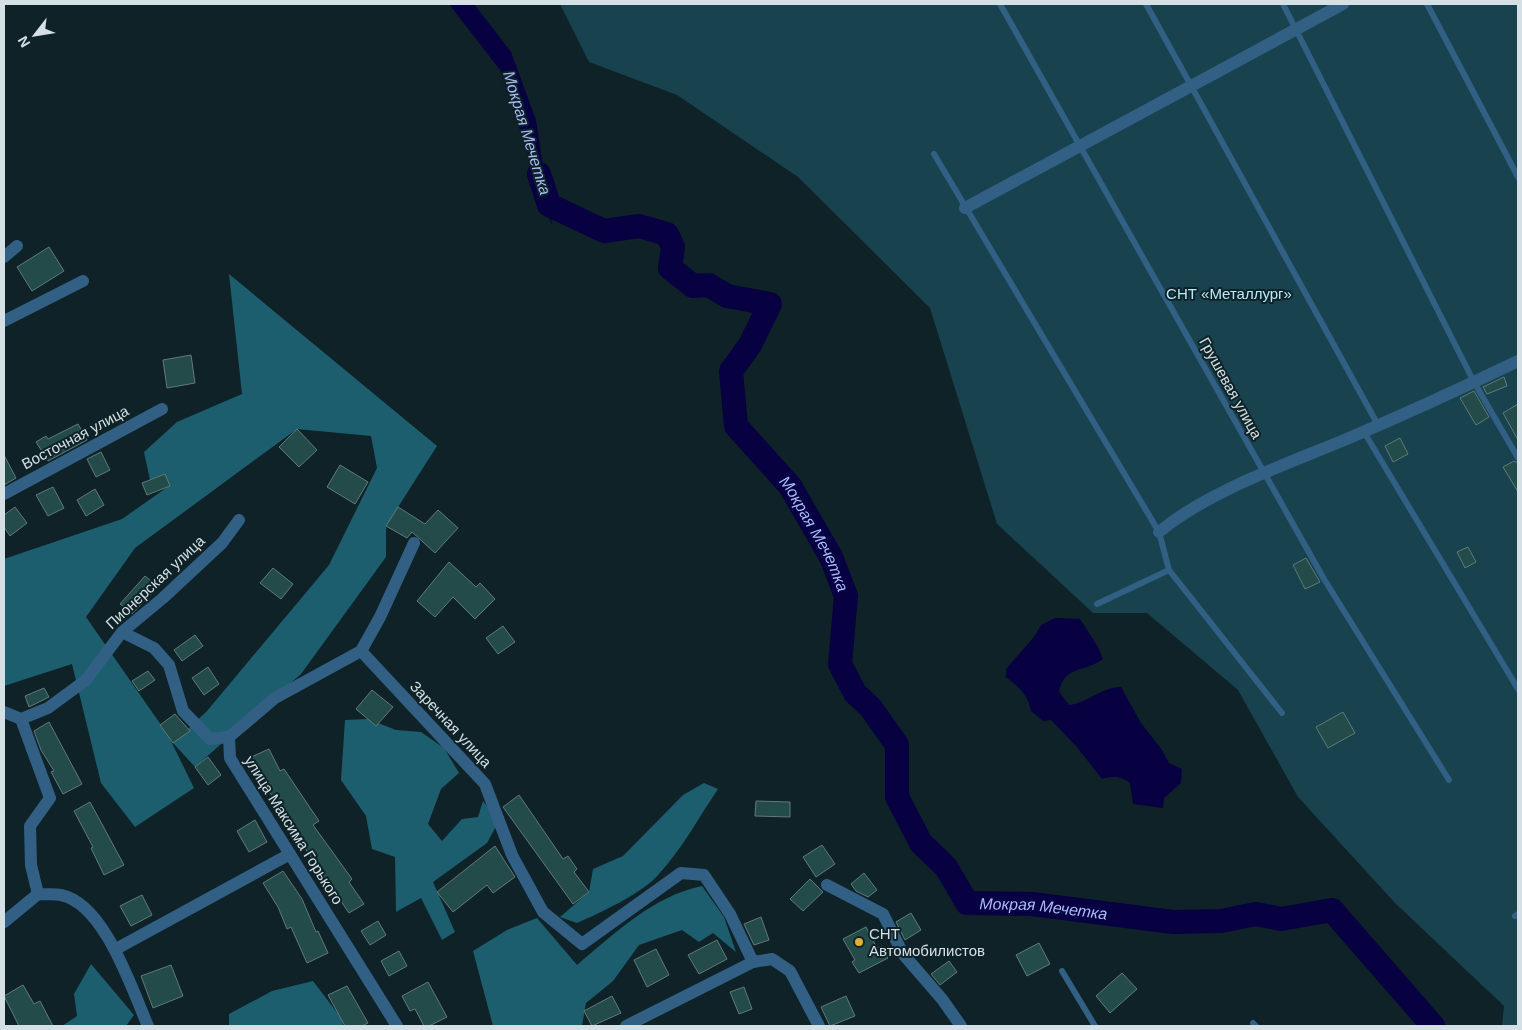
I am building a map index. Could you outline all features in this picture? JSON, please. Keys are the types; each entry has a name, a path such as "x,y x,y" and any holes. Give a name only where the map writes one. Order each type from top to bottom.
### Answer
{"street":[{"path":"965,208 1343,4"},
{"path":"4,257 17,246"},
{"path":"4,321 83,281"},
{"path":"1160,532 1179,516 1264,473 1364,432 1518,361"},
{"name":"Восточная улица","path":"4,494 162,409"},
{"name":"Пионерская улица","path":"21,719 48,708 86,680 122,632 163,598 222,543 239,520"},
{"path":"122,632 154,648 169,665 183,711 210,739 229,737 275,698 361,651 380,616 414,543"},
{"name":"Заречная улица","path":"361,651 485,784 512,855 543,912 582,944 681,873 704,875 730,914 752,962"},
{"path":"4,712 21,719 50,798 30,826 31,865 38,894"},
{"name":"улица Максима Горького","path":"229,737 230,758 397,1026"},
{"path":"116,948 290,854"},
{"path":"827,885 883,914 903,954 942,999 961,1026"},
{"path":"4,922 38,894 63,895 89,912 116,948 148,1026"},
{"path":"626,1026 752,962 772,959 790,972 819,1026"}],"lane":[{"name":"Грушевая улица","path":"1000,4 1324,579 1448,780"},
{"path":"1146,4 1378,425"},
{"path":"1283,4 1474,382 1518,458"},
{"path":"1427,4 1518,177"},
{"path":"934,154 1160,532 1169,570 1282,713"},
{"path":"1364,432 1518,690"},
{"path":"1097,604 1169,570"},
{"path":"1062,971 1095,1026"}],"green space":[{"name":"СНТ «Металлург»","path":"560,4 1518,4 1518,1026 1502,1026 1504,1006 1395,903 1298,797 1238,690 1147,613 1093,613 997,524 930,308 798,177 677,95 589,62"}],"shaded area":[{"path":"229,274 437,446 386,526 386,557 301,674 195,767 173,743 207,711 329,565 377,468 371,436 297,429 135,548 86,617 168,735 194,788 135,827 101,783 72,664 4,686 4,559 122,519 169,486 165,474 150,480 144,452 177,422 242,394"},
{"path":"368,719 396,730 421,732 444,748 459,773 441,789 428,824 442,841 462,819 478,817 483,801 499,821 487,843 433,882 455,932 442,940 421,898 396,912 395,857 372,849 366,816 341,780 345,720"},
{"path":"704,783 718,789 675,854 652,881 621,902 577,923 560,917 589,892 593,869 623,856 683,795"},
{"path":"702,886 724,917 736,952 713,933 699,942 682,930 639,945 613,981 586,1003 582,1026 493,1026 473,951 507,930 537,918 577,965 620,929 651,907 684,891"},
{"path":"91,964 134,1015 126,1026 62,1026 77,1016 74,994"},
{"path":"313,981 342,1019 343,1026 229,1026 229,1014 272,991"}],"water":[{"path":"449,4 474,4 511,52 536,120 552,226 500,70"},
{"path":"1055,618 1080,619 1098,647 1103,659 1065,677 1059,692 1069,705 1076,704 1107,690 1121,687 1141,723 1162,750 1169,763 1182,769 1181,783 1164,798 1163,808 1133,804 1130,783 1116,777 1102,779 1076,746 1051,720 1043,721 1031,711 1028,701 1022,692 1006,677 1006,669 1034,637 1041,625"}],"building":[{"path":"49,247 64,271 32,291 17,267"},
{"path":"191,355 195,383 167,388 163,360"},
{"path":"1504,377 1507,386 1487,394 1483,387"},
{"path":"1474,391 1489,417 1476,425 1460,398"},
{"path":"1518,404 1518,440 1503,413"},
{"path":"78,424 87,440 48,461 36,442 46,436 48,439"},
{"path":"297,429 317,450 299,467 279,447"},
{"path":"1400,438 1408,454 1393,462 1385,446"},
{"path":"101,452 110,470 96,477 87,459"},
{"path":"4,455 16,478 4,485"},
{"path":"1514,461 1518,463 1518,492 1503,467"},
{"path":"340,465 368,482 355,504 327,487"},
{"path":"165,474 170,486 147,495 142,483"},
{"path":"53,487 64,508 48,516 36,495"},
{"path":"95,489 104,505 86,516 77,500"},
{"path":"15,507 27,523 10,536 4,527 4,515"},
{"path":"398,507 425,524 438,510 458,528 435,553 412,532 407,538 386,526"},
{"path":"1468,547 1476,562 1465,568 1457,552"},
{"path":"1306,558 1320,582 1305,589 1293,565"},
{"path":"449,562 476,587 480,583 495,599 475,619 453,597 435,617 417,601"},
{"path":"273,568 293,584 281,599 260,583"},
{"path":"145,576 158,587 132,614 120,604"},
{"path":"503,626 515,642 498,654 486,638"},
{"path":"195,635 203,646 182,661 174,650"},
{"path":"208,667 219,684 204,695 192,678"},
{"path":"148,671 155,680 139,691 132,681"},
{"path":"44,688 49,697 29,707 25,696"},
{"path":"372,690 393,707 376,726 356,709"},
{"path":"1343,712 1355,733 1328,748 1316,727"},
{"path":"175,714 190,731 173,743 160,725"},
{"path":"49,722 82,784 63,794 51,772 54,771 41,750 34,731"},
{"path":"269,749 280,771 284,769 319,821 313,825 352,879 349,882 364,904 349,913 283,816 286,814 257,776 249,758"},
{"path":"208,757 221,775 208,785 195,767"},
{"path":"519,795 563,859 568,856 577,869 574,872 589,892 573,904 503,807"},
{"path":"756,801 790,802 790,817 755,816"},
{"path":"90,802 124,865 104,875 91,848 93,847 74,811"},
{"path":"255,820 267,842 249,852 237,831"},
{"path":"822,845 835,864 816,877 803,857"},
{"path":"495,846 515,877 493,893 487,885 453,912 437,892"},
{"path":"283,871 302,899 316,932 318,931 328,953 307,963 291,927 287,929 278,907 263,883"},
{"path":"864,873 877,890 868,897 856,891 851,884"},
{"path":"810,879 823,892 803,911 790,899"},
{"path":"142,895 152,915 131,926 120,906"},
{"path":"911,913 921,930 905,940 896,922"},
{"path":"761,917 769,940 754,945 744,924"},
{"path":"378,921 386,935 370,945 361,931"},
{"path":"866,927 877,948 882,946 888,958 859,973 852,962 855,960 843,939"},
{"path":"717,940 727,959 699,974 688,955"},
{"path":"1039,943 1050,964 1027,976 1016,955"},
{"path":"656,949 669,975 647,987 634,960"},
{"path":"399,951 407,966 389,976 381,961"},
{"path":"949,961 957,972 940,985 931,974"},
{"path":"171,965 183,996 153,1008 141,976"},
{"path":"1122,973 1137,989 1110,1013 1096,996"},
{"path":"428,982 447,1017 429,1026 424,1026 415,1009 410,1011 402,996"},
{"path":"23,985 34,1004 40,1001 53,1026 19,1026 4,996"},
{"path":"347,986 368,1023 362,1026 345,1026 328,995"},
{"path":"744,987 752,1009 739,1014 730,992"},
{"path":"612,996 621,1013 592,1026 584,1011"},
{"path":"846,996 855,1016 830,1026 821,1007"}],"waterway":[{"name":"Мокрая Мечетка","path":"539,174 549,205 604,231 639,226 667,234 673,247 670,268 693,286 709,285 727,296 770,304 750,345 731,371 736,426 790,486 831,557 846,596 840,664 855,693 871,708 897,745 897,797 921,843 946,867 967,903 1032,904 1173,922 1221,921 1256,914 1281,919 1332,910 1433,1026"}],"place":[{"name":"СНТ Автомобилистов","path":"859,942"}]}
